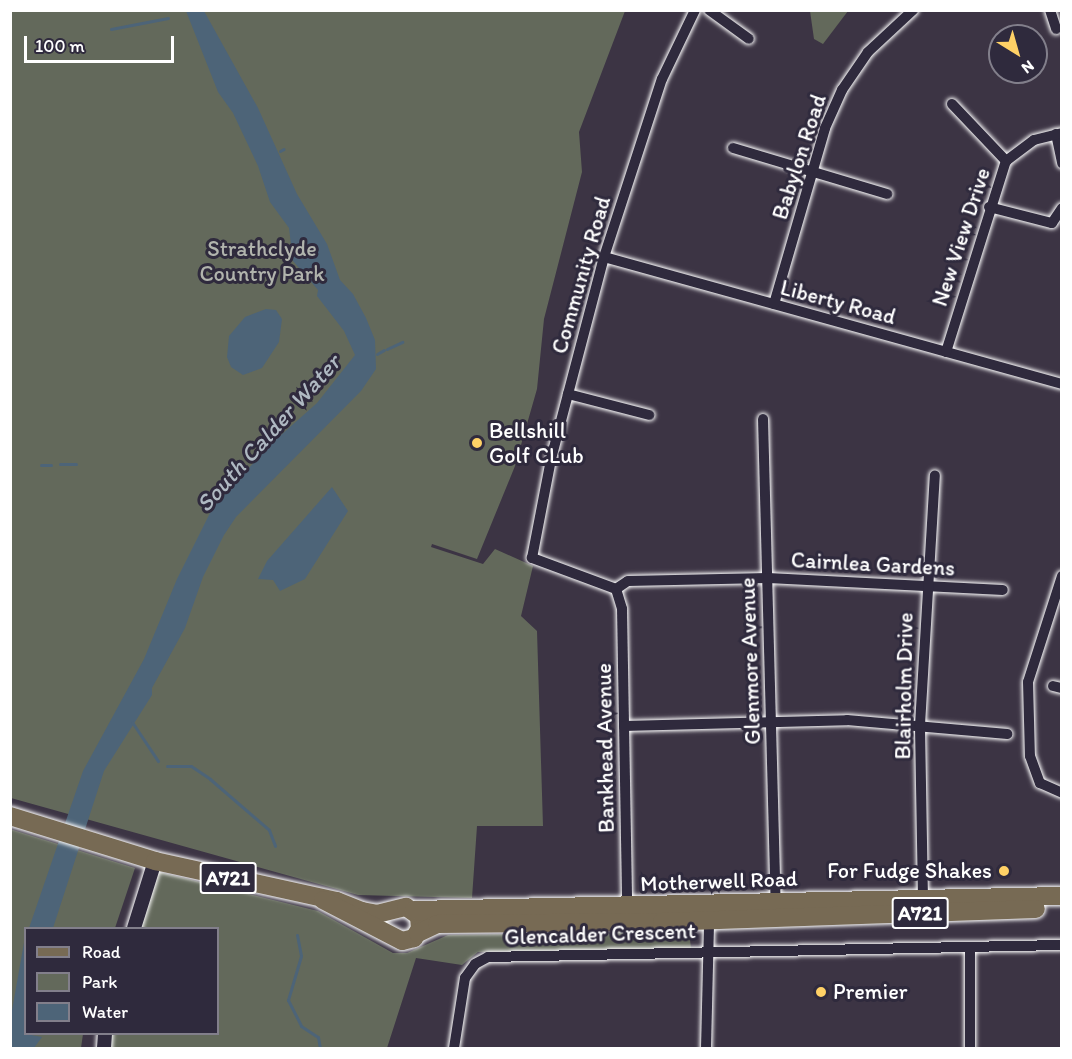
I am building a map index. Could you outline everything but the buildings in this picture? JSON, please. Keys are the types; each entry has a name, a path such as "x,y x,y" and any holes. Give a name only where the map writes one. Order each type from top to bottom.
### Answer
{"main road":[{"name":"A721","path":"16,817 155,861 377,914 398,908 414,910"},
{"name":"Motherwell Road","path":"414,910 1062,896"},
{"name":"A721","path":"323,900 391,935 408,941 418,933"},
{"name":"Motherwell Road","path":"418,933 437,924 709,921 1062,908"},
{"path":"414,910 421,923 418,933"},
{"path":"391,911 387,918 391,935"}],"street":[{"name":"Community Road","path":"616,589 532,558 544,489 604,257 662,79 694,10"},
{"path":"709,10 750,39"},
{"name":"Babylon Road","path":"774,304 825,128 842,90 867,52 913,10"},
{"path":"1050,10 1056,29"},
{"path":"952,104 1006,161"},
{"path":"1059,133 1062,163"},
{"name":"New View Drive","path":"946,352 989,207 1006,161 1034,140 1059,133"},
{"path":"733,148 888,194"},
{"path":"989,207 1052,223 1062,208"},
{"name":"Liberty Road","path":"604,257 1062,384"},
{"path":"568,394 649,415"},
{"name":"Glenmore Avenue","path":"763,419 776,903"},
{"name":"Blairholm Drive","path":"923,899 920,725 934,475"},
{"path":"1062,576 1060,589 1028,682 1030,756 1040,783 1062,793"},
{"name":"Cairnlea Gardens","path":"616,589 628,581 768,578 1003,590"},
{"name":"Bankhead Avenue","path":"616,589 622,609 627,907"},
{"path":"624,726 772,719 920,725 1007,734"},
{"path":"134,927 155,861"},
{"path":"706,1048 709,921"},
{"path":"709,951 1062,945"},
{"path":"970,947 970,1048"},
{"name":"Glencalder Crescent","path":"454,1048 465,978 475,964 488,957 709,951"}],"green space":[{"path":"810,10 848,11 823,44 814,39"},
{"name":"Strathclyde Country Park","path":"10,11 625,11 579,132 582,172 544,319 537,389 515,466 477,559 432,544 431,547 483,564 495,549 533,566 521,616 537,631 543,826 477,826 472,898 358,895 11,798"},
{"path":"10,829 135,868 115,927 24,927 24,1035 83,1035 81,1048 11,1048"},
{"path":"159,872 318,911 393,953 407,953 448,935 689,931 691,948 478,952 462,965 416,958 387,1048 109,1048 111,1035 219,1035 219,927 141,927"}],"water":[{"name":"South Calder Water","path":"186,11 204,11 258,108 297,194 327,244 340,280 353,294 366,318 375,340 376,369 361,391 236,517 224,535 203,577 185,628 152,688 152,695 104,771 53,927 29,927 83,771 144,659 177,579 213,507 272,443 317,403 355,355 344,331 317,296 318,290 293,261 289,228 270,202 258,166 233,113 218,92"},
{"path":"266,309 276,310 282,319 279,342 262,368 243,375 231,367 227,357 229,336 245,317"},
{"path":"332,487 348,511 305,579 280,591 273,580 258,579 267,561"},
{"path":"24,943 24,1035 42,1037 34,1048 11,1048 11,1016"}],"waterway":[{"path":"111,29 168,18"},
{"path":"280,151 284,149"},
{"path":"387,349 402,342"},
{"path":"377,354 384,350"},
{"path":"60,464 76,464"},
{"path":"41,465 51,465"},
{"path":"132,722 158,761"},
{"path":"167,766 191,766 210,779 269,830 275,846"},
{"path":"297,935 301,956 288,1000 301,1026 318,1037 320,1048"}],"place":[{"name":"Bellshill Golf CLub","path":"477,443"},
{"name":"For Fudge Shakes","path":"1004,871"},
{"name":"Premier","path":"821,992"}]}
